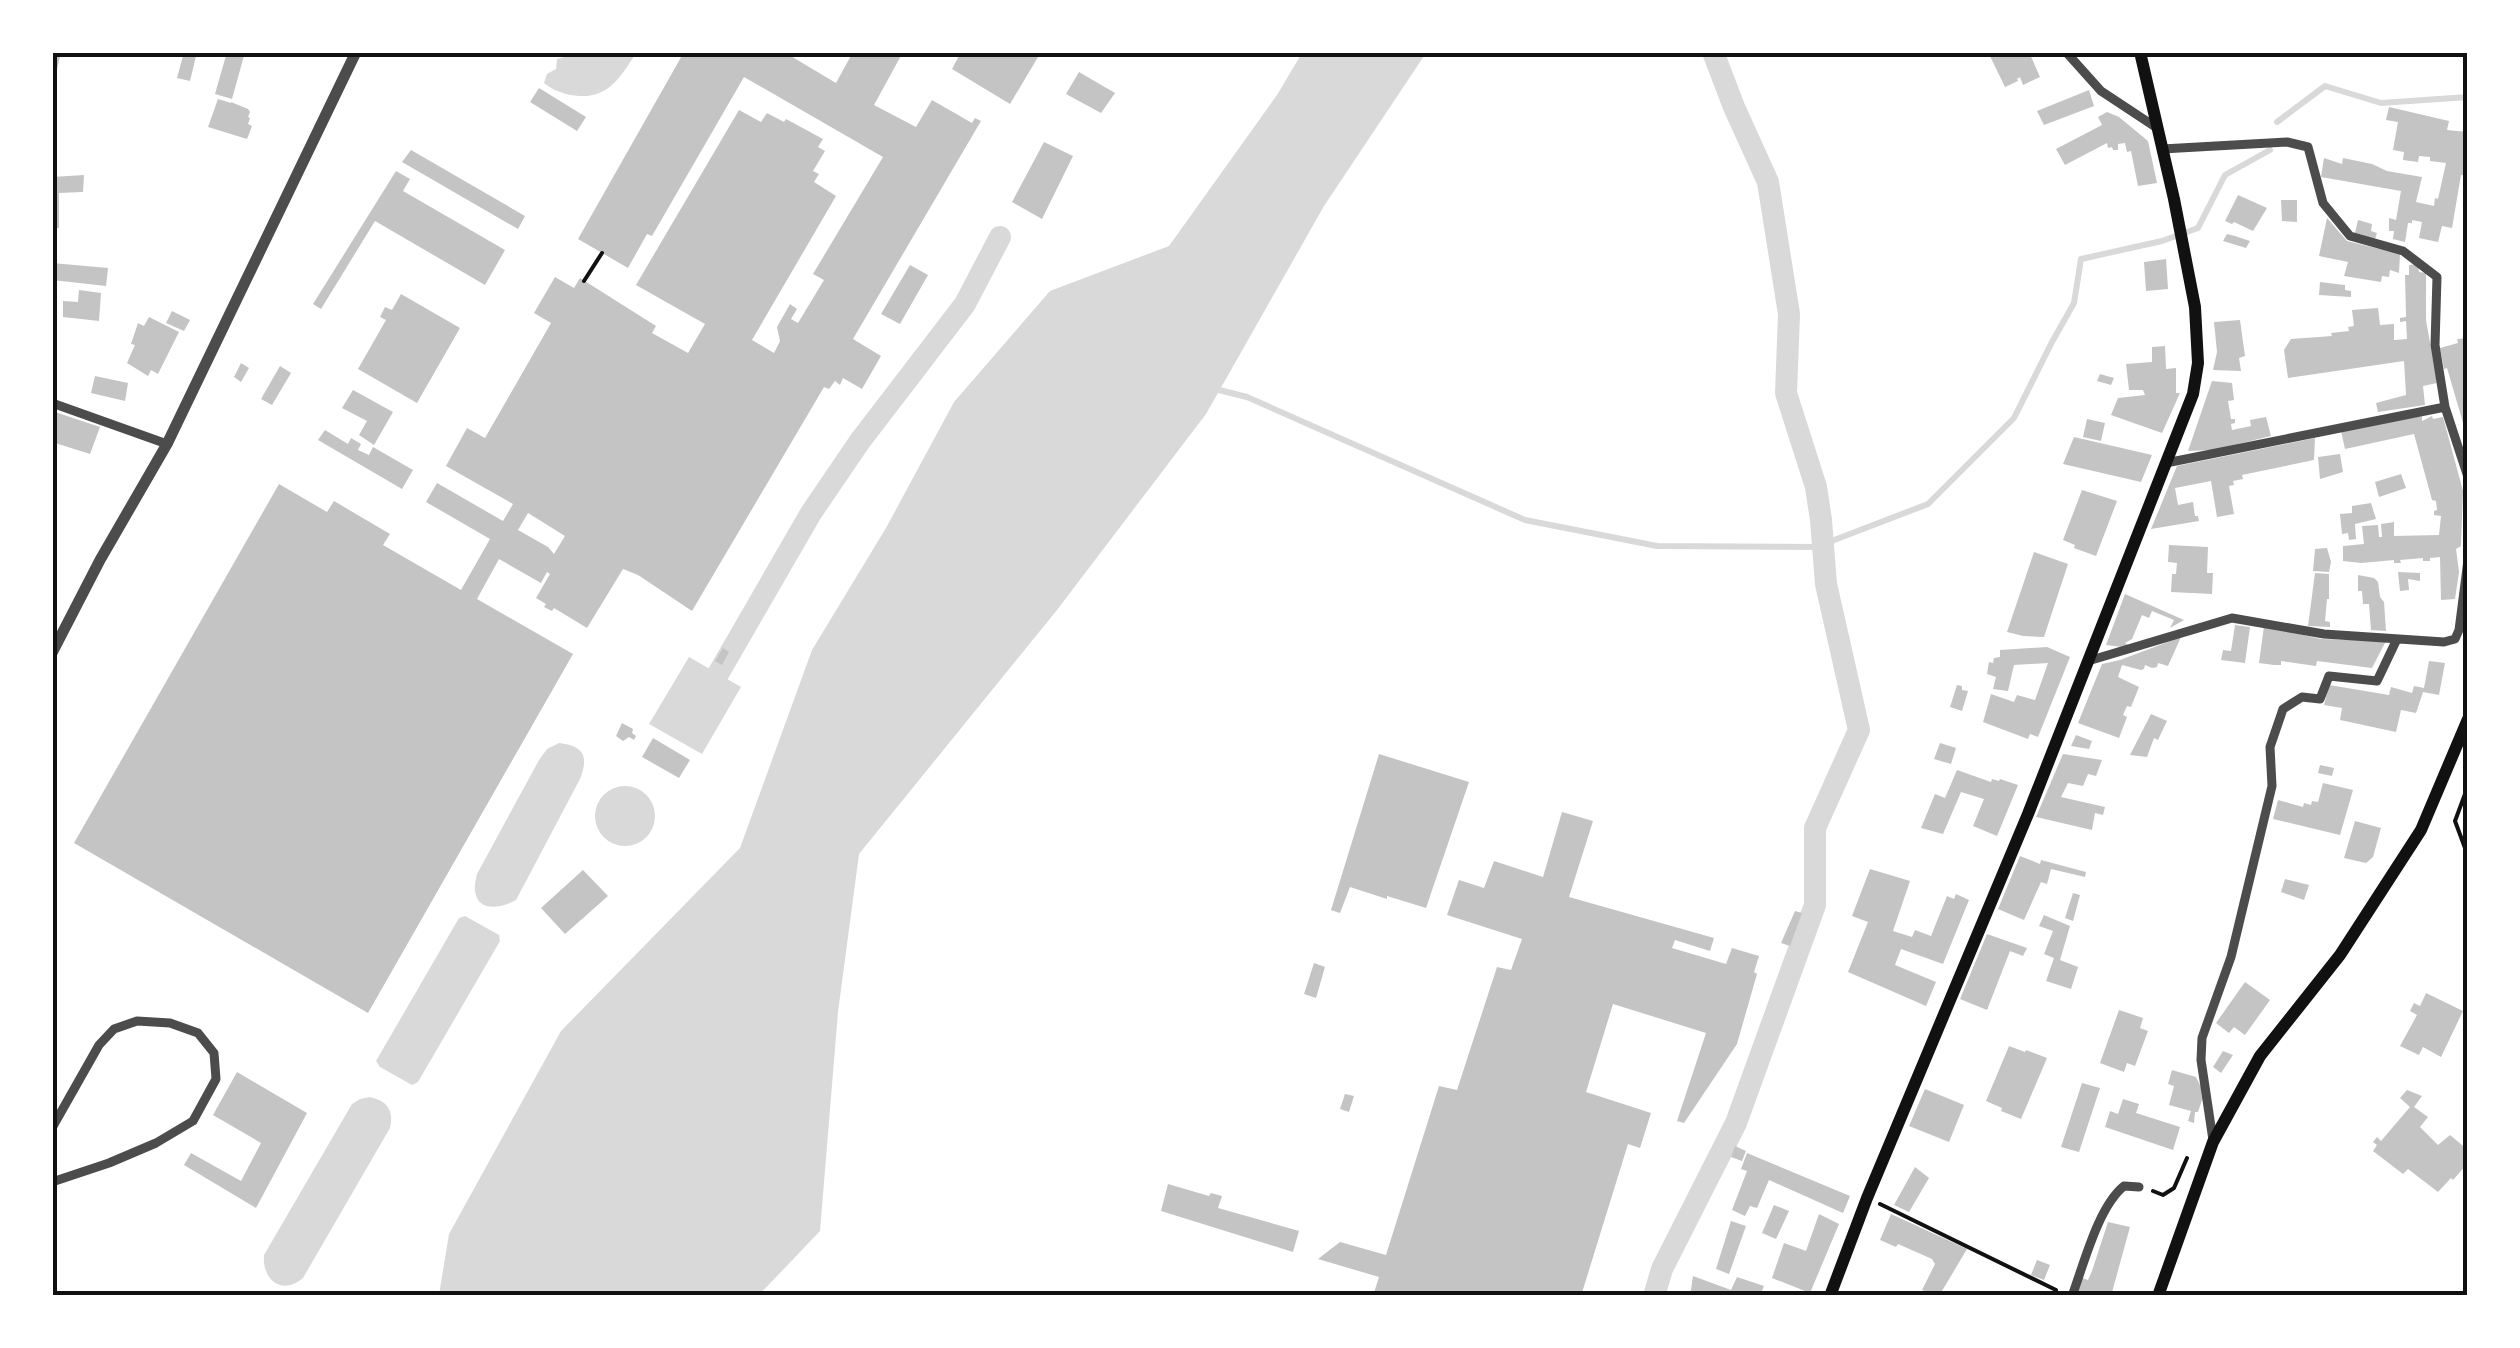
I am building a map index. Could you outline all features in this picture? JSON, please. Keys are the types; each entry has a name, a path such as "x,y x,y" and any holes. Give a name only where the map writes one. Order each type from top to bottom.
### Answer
{"main road":[{"path":"1830,1296 1867,1198 2028,814 2193,394 2198,363 2195,307 2140,52"},
{"path":"2158,1296 2213,1142 2260,1056 2340,954 2422,830 2468,719"}],"street":[{"path":"52,653 167,444 356,52"},
{"path":"2066,52 2102,91 2157,128"},
{"path":"2162,149 2288,142 2308,147 2322,203 2350,236 2402,251 2436,277 2435,345 2445,407 2468,477"},
{"path":"52,404 167,444"},
{"path":"2166,463 2445,407"},
{"path":"2088,661 2232,618 2324,634 2455,640 2460,630 2468,560"},
{"path":"2213,1142 2201,1060 2202,1038 2231,957 2272,786 2270,747 2276,727 2283,709 2302,697 2320,700 2329,676 2377,681 2397,639"},
{"path":"52,1128 99,1045 114,1029 137,1022 170,1023 198,1032 214,1053 216,1079 193,1120 156,1143 52,1182"},
{"path":"2070,1296 2105,1208 2124,1186 2140,1187"}],"path":[{"path":"584,281 602,252"},
{"path":"2468,786 2455,821 2468,856"},
{"path":"2140,1187 2163,1195 2174,1188 2190,1150 2213,1142"},
{"path":"1867,1198 2070,1296"}],"shaded area":[{"path":"578,53 636,53 616,81 600,93 566,94 544,83 547,74 556,69 557,59"},
{"path":"1302,53 1426,53 1324,206 1206,414 1057,610 859,854 838,1012 820,1231 759,1295 439,1295 449,1234 561,1031 740,848 812,650 886,528 954,402 1050,291 1169,246 1277,95"},
{"path":"689,657 741,687 702,754 649,724"},
{"path":"559,743 582,754 580,779 516,900 486,906 475,891 477,874 539,760 547,749"},
{"path":"625,786 646,795 655,816 646,837 625,846 604,837 595,816 604,795"},
{"path":"465,916 499,935 500,941 418,1082 412,1085 376,1061 459,918"},
{"path":"370,1097 388,1108 390,1128 303,1278 288,1286 275,1283 266,1272 264,1255 352,1104"}],"building":[{"path":"52,52 61,52 54,82 52,82"},
{"path":"184,52 197,52 190,81 177,78"},
{"path":"227,52 245,52 232,99 215,94"},
{"path":"684,52 784,52 836,83 853,52 903,52 874,105 916,127 932,100 972,123 975,118 981,121 853,339 881,356 862,389 843,378 840,385 835,381 829,389 824,387 692,611 623,569 587,628 554,608 552,611 544,607 546,604 536,598 550,574 547,572 541,583 499,559 477,599 573,654 368,1013 74,843 279,484 327,512 334,501 390,534 383,545 461,590 490,539 426,502 437,483 503,521 513,504 446,466 467,428 485,438 551,323 534,313 555,277 574,288 580,278 656,326 652,333 688,353 705,324 636,285 739,110 761,122 767,113 784,122 786,119 823,139 818,147 825,151 813,171 819,174 814,182 836,196 752,340 774,353 780,341 777,327 790,304 797,309 791,319 798,323 824,280 813,274 883,157 744,77 652,236 647,234 628,268 578,239","holes":["528,513 565,536 554,554 518,530"]},
{"path":"961,52 1041,52 1010,104 952,69"},
{"path":"1988,52 2029,52 2040,77 2023,85 2020,77 2005,87"},
{"path":"1079,72 1115,93 1101,113 1066,94"},
{"path":"539,88 586,117 577,131 530,102"},
{"path":"2089,90 2094,106 2044,125 2037,111"},
{"path":"218,99 248,109 248,124 252,126 247,139 208,127"},
{"path":"2389,107 2449,121 2447,130 2468,132 2468,176 2461,175 2452,228 2442,226 2438,242 2419,238 2422,222 2412,220 2405,242 2393,239 2389,218 2396,220 2401,191 2321,177 2324,158 2342,164 2343,158 2372,164 2387,171 2422,177 2416,202 2434,206 2446,163 2419,156 2418,162 2403,160 2404,152 2393,150 2398,122 2386,120"},
{"path":"2107,112 2148,141 2157,183 2138,186 2131,151 2127,152 2125,143 2113,150 2107,143 2065,165 2056,149 2102,125 2098,117"},
{"path":"1044,142 1073,156 1042,219 1012,202"},
{"path":"411,150 525,216 518,229 402,162"},
{"path":"396,171 410,179 403,191 505,250 485,285 375,221 321,309 313,304"},
{"path":"84,175 83,192 59,193 59,228 52,228 52,177"},
{"path":"2238,195 2267,208 2253,231 2225,221"},
{"path":"2281,200 2297,200 2297,222 2282,221"},
{"path":"2327,218 2347,241 2400,254 2399,273 2390,270 2389,277 2382,276 2381,282 2344,276 2348,262 2319,256"},
{"path":"2358,220 2372,224 2371,231 2377,233 2375,239 2355,233"},
{"path":"2227,234 2250,241 2246,248 2223,241"},
{"path":"2166,259 2168,289 2146,291 2144,262"},
{"path":"52,263 108,268 106,286 52,280"},
{"path":"2418,264 2419,272 2426,273 2426,320 2437,383 2423,386 2425,405 2378,412 2376,403 2406,395 2404,361 2288,378 2284,350 2291,339 2349,331 2348,327 2354,326 2352,310 2378,308 2380,325 2394,324 2394,340 2407,339 2406,321 2400,322 2400,318 2406,317 2405,275 2409,275 2409,265"},
{"path":"910,265 928,275 900,324 881,314"},
{"path":"2320,282 2345,285 2351,297 2319,295"},
{"path":"79,290 101,293 99,321 63,317 63,301 78,302"},
{"path":"401,294 460,328 417,403 358,369 386,320 380,317 385,307 392,310"},
{"path":"172,311 190,320 184,331 166,323"},
{"path":"149,317 179,332 158,374 151,370 148,376 127,363 138,323 144,326"},
{"path":"2240,320 2245,356 2239,358 2241,371 2213,370 2217,352 2214,322"},
{"path":"2468,338 2468,433 2466,433 2440,348"},
{"path":"2165,346 2166,369 2176,368 2176,393 2180,393 2162,433 2111,415 2118,398 2145,395 2143,390 2129,390 2126,364 2152,362 2152,347"},
{"path":"241,363 249,368 241,382 234,377"},
{"path":"280,366 291,373 272,405 261,399"},
{"path":"2100,374 2114,378 2111,385 2097,381"},
{"path":"95,376 128,383 125,401 91,393"},
{"path":"2212,381 2232,383 2234,400 2228,401 2231,419 2235,419 2232,430 2251,426 2250,420 2266,417 2271,436 2213,450 2188,451"},
{"path":"353,390 393,412 374,445 359,435 367,421 342,408"},
{"path":"52,411 100,427 90,454 52,442"},
{"path":"2422,416 2422,421 2432,416 2443,417 2463,491 2455,599 2441,600 2440,557 2430,561 2400,560 2401,563 2343,561 2343,546 2364,544 2362,526 2378,525 2379,537 2381,524 2394,522 2394,536 2439,535 2441,516 2434,515 2436,501 2432,500 2414,434 2345,449 2341,431"},
{"path":"2087,419 2105,423 2101,441 2083,437"},
{"path":"325,430 348,444 351,438 361,444 358,450 369,455 373,447 413,470 402,489 318,440"},
{"path":"2074,437 2152,455 2141,482 2063,464"},
{"path":"2315,438 2314,460 2242,475 2243,479 2233,481 2234,485 2229,486 2234,514 2217,517 2211,481 2175,488 2178,505 2193,502 2199,521 2151,529 2177,466"},
{"path":"2340,454 2343,472 2320,479 2318,457"},
{"path":"2401,474 2406,488 2379,497 2375,482"},
{"path":"2082,490 2117,501 2096,556 2063,540"},
{"path":"2371,503 2376,519 2355,524 2356,539 2349,540 2348,533 2342,534 2340,514 2352,513 2352,506"},
{"path":"2169,545 2208,547 2207,573 2213,573 2212,594 2171,592 2177,563 2168,562"},
{"path":"2327,548 2329,572 2313,571 2315,549"},
{"path":"2034,552 2068,564 2044,637 2007,632"},
{"path":"2398,572 2420,573 2420,581 2408,579 2409,590 2400,591"},
{"path":"2315,573 2329,574 2325,621 2330,622 2330,627 2308,626"},
{"path":"2358,575 2378,582 2386,631 2371,630 2369,604 2363,604 2362,591 2358,591"},
{"path":"2125,594 2184,620 2170,628 2174,620 2152,611 2149,618 2142,615 2132,639 2125,643 2128,645 2106,645"},
{"path":"2235,625 2250,627 2245,663 2221,660 2223,650 2231,651"},
{"path":"2264,626 2321,639 2386,641 2372,668 2317,661 2316,666 2281,661 2281,665 2274,665 2259,663"},
{"path":"2181,637 2168,666 2158,663 2157,667 2145,665 2141,670 2122,665 2118,677 2139,687 2123,715 2127,717 2119,738 2078,723 2102,664"},
{"path":"2047,647 2070,657 2038,737 2030,734 2028,739 1983,722 1991,694 2014,702 2017,695 2035,700 2048,663 2014,665 2008,691 1993,689 1996,677 1987,674 1989,662 2000,657 2000,650"},
{"path":"723,648 729,652 722,665 715,661"},
{"path":"2429,661 2445,663 2439,695 2423,692 2416,713 2401,710 2396,732 2340,720 2342,708 2324,705 2329,685 2389,695 2391,687 2412,693 2414,686 2424,688"},
{"path":"1957,685 1968,691 1962,711 1950,707"},
{"path":"2151,714 2167,721 2158,740 2154,738 2147,757 2130,755"},
{"path":"622,723 633,729 634,740 629,737 623,741 616,736"},
{"path":"2076,735 2092,741 2089,749 2071,746"},
{"path":"653,738 690,760 679,778 642,757"},
{"path":"1940,743 1956,748 1951,764 1934,759"},
{"path":"1379,754 1469,782 1426,908 1350,887 1340,913 1331,910"},
{"path":"2063,754 2102,760 2096,776 2088,774 2083,786 2068,783 2061,797 2105,807 2103,815 2095,813 2092,830 2036,817"},
{"path":"2320,765 2334,768 2332,776 2318,773"},
{"path":"1957,770 1991,782 2000,779 2018,785 1997,836 1973,826 1984,799 1961,792 1943,834 1921,828 1935,794 1945,798"},
{"path":"2323,783 2353,790 2340,835 2273,819 2278,800 2303,807 2304,803 2318,802"},
{"path":"1562,812 1593,821 1569,897 1714,938 1710,951 1675,940 1672,948 1726,964 1732,948 1759,956 1737,1044 1684,1123 1677,1121 1706,1033 1613,1004 1586,1092 1651,1113 1640,1148 1628,1144 1581,1296 1373,1296 1379,1277 1318,1259 1340,1242 1386,1255 1439,1086 1457,1090 1497,967 1511,970 1522,939 1447,915 1459,880 1484,888 1494,861 1543,877"},
{"path":"2355,821 2381,828 2373,857 2366,863 2344,858"},
{"path":"2020,856 2040,864 2041,860 2086,872 2085,877 2051,869 2047,884 2041,882 2024,920 1998,909"},
{"path":"1870,869 1910,881 1893,931 1912,937 1915,930 1931,936 1947,896 1954,899 1956,894 1969,900 1943,964 1901,949 1895,965 1936,982 1926,1006 1848,972 1868,922 1852,916"},
{"path":"583,870 608,896 565,934 541,908"},
{"path":"2285,879 2309,885 2304,900 2281,892"},
{"path":"2073,893 2080,895 2073,921 2065,918"},
{"path":"1795,911 1802,913 1790,946 1781,943"},
{"path":"2044,915 2070,926 2060,960 2078,967 2071,989 2046,981 2054,958 2044,954 2053,931 2039,926"},
{"path":"1987,934 2027,948 2023,956 2010,951 1987,1010 1960,999"},
{"path":"1314,963 1325,967 1316,998 1304,994"},
{"path":"2245,982 2270,1000 2245,1035 2234,1027 2229,1033 2216,1023"},
{"path":"2426,993 2463,1011 2441,1057 2423,1047 2419,1055 2400,1046 2417,1015 2410,1011 2414,1003 2420,1006"},
{"path":"2119,1010 2143,1018 2140,1028 2148,1031 2135,1066 2127,1063 2124,1072 2100,1063"},
{"path":"2009,1046 2047,1058 2021,1119 1986,1101"},
{"path":"2223,1051 2233,1055 2221,1073 2213,1067"},
{"path":"2172,1070 2196,1077 2201,1087 2202,1100 2194,1123 2188,1121 2191,1111 2169,1105 2174,1086 2168,1084"},
{"path":"237,1072 307,1113 256,1208 184,1165 191,1153 241,1181 261,1143 213,1115"},
{"path":"2082,1083 2100,1088 2079,1152 2061,1147"},
{"path":"1925,1089 1964,1105 1949,1142 1909,1126"},
{"path":"2407,1090 2422,1096 2414,1107 2428,1117 2420,1127 2438,1145 2450,1135 2468,1150 2468,1163 2438,1192 2408,1169 2403,1174 2373,1151 2377,1137 2381,1141 2410,1107 2400,1098"},
{"path":"1345,1094 1354,1096 1349,1112 1340,1109"},
{"path":"2123,1099 2139,1104 2136,1113 2180,1127 2173,1150 2105,1127 2110,1111 2118,1114"},
{"path":"1735,1146 1746,1151 1742,1161 1731,1157"},
{"path":"1747,1153 1850,1196 1843,1213 1769,1180 1757,1208 1750,1206 1745,1216 1732,1210 1747,1171 1741,1169"},
{"path":"1915,1167 1929,1178 1909,1212 1894,1205"},
{"path":"1168,1184 1222,1196 1218,1208 1299,1231 1293,1252 1161,1211"},
{"path":"1774,1205 1789,1211 1776,1239 1762,1233"},
{"path":"1819,1214 1839,1224 1810,1293 1772,1278 1784,1243 1806,1251"},
{"path":"1891,1214 1967,1249 1939,1296 1922,1290 1935,1264 1932,1259 1880,1240"},
{"path":"1731,1221 1746,1226 1729,1274 1716,1269"},
{"path":"2108,1222 2130,1227 2111,1296 2075,1296 2082,1278 2088,1280"},
{"path":"2037,1260 2050,1265 2044,1280 2031,1275"},
{"path":"1693,1276 1731,1290 1737,1277 1764,1286 1760,1296 1690,1296"}],"waterway":[{"path":"1654,1296 1662,1269 1736,1123 1815,905 1815,828 1859,730 1826,584 1816,487 1786,393 1789,314 1768,182 1713,52"},
{"path":"2277,122 2325,86 2381,103 2468,97"},
{"path":"1215,389 1247,397 1525,520 1657,546 1816,547 1928,504 2014,418 2074,303 2081,259 2162,241 2198,228 2225,175 2270,150"},
{"path":"703,700 811,513 860,441 965,304 1000,237"}]}
